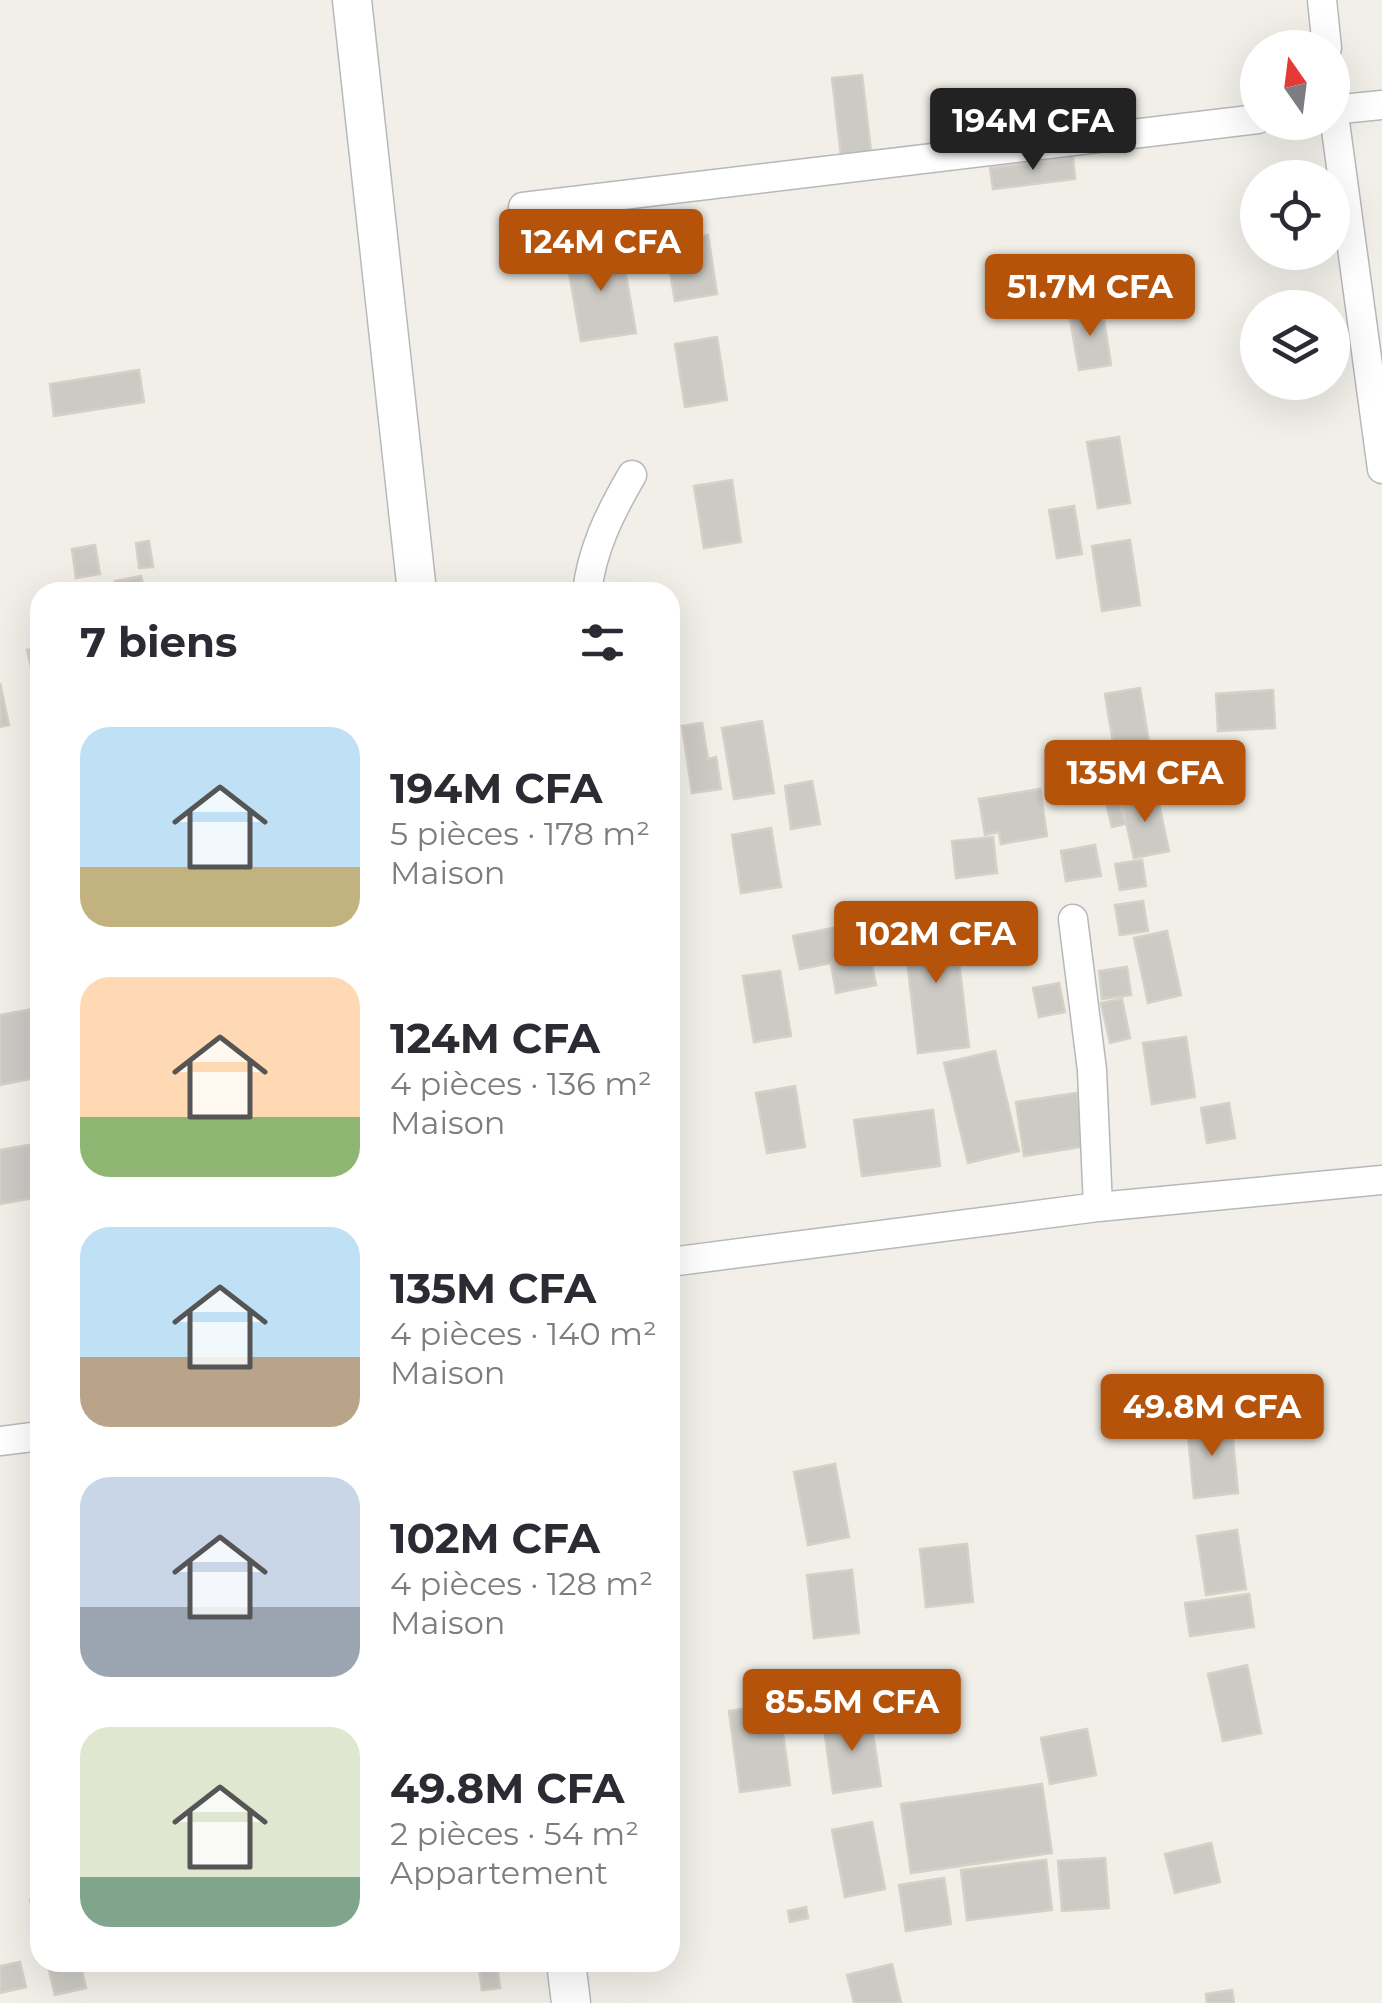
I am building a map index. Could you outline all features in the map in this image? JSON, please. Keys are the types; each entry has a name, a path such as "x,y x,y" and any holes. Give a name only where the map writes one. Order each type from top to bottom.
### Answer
{"street":[{"path":"352,0 416,582"},
{"path":"1322,0 1325,30"},
{"path":"1350,108 1382,105"},
{"path":"523,207 1240,121"},
{"path":"1337,140 1382,469"},
{"path":"588,582 591,560 612,509 632,475"},
{"path":"1073,919 1092,1070 1098,1207"},
{"path":"680,1261 1098,1207 1382,1178"},
{"path":"0,1441 30,1437"},
{"path":"567,1972 571,2003"}],"building":[{"path":"862,75 872,160 842,164 832,78"},
{"path":"1073,158 1075,179 993,189 990,168"},
{"path":"708,235 717,294 675,301 665,243"},
{"path":"621,246 636,333 581,341 566,255"},
{"path":"1102,307 1111,365 1079,370 1069,313"},
{"path":"717,337 727,400 685,407 675,344"},
{"path":"139,370 144,402 54,416 50,384"},
{"path":"1119,437 1130,503 1098,508 1087,442"},
{"path":"732,480 741,542 704,548 694,486"},
{"path":"1074,506 1082,554 1057,558 1049,510"},
{"path":"1130,540 1140,605 1102,611 1092,546"},
{"path":"149,541 153,567 139,568 136,543"},
{"path":"95,545 100,574 76,578 72,549"},
{"path":"141,576 142,582 115,582"},
{"path":"0,683 9,725 0,727"},
{"path":"1140,688 1151,755 1116,761 1105,694"},
{"path":"1273,690 1275,728 1218,731 1216,694"},
{"path":"762,721 774,793 734,799 722,728"},
{"path":"702,723 708,759 716,757 721,789 692,793 682,726"},
{"path":"812,781 820,824 791,829 785,786"},
{"path":"1040,789 1047,836 1001,844 999,832 985,835 979,799"},
{"path":"1156,791 1169,851 1134,858 1121,799"},
{"path":"1117,792 1125,824 1112,827 1104,795"},
{"path":"771,828 781,887 741,893 732,835"},
{"path":"993,837 997,873 956,878 952,841"},
{"path":"1095,845 1101,876 1066,881 1061,851"},
{"path":"1142,860 1146,886 1120,890 1115,864"},
{"path":"1143,901 1148,931 1120,935 1115,905"},
{"path":"954,920 969,1047 918,1053 903,926"},
{"path":"863,922 876,985 836,993 831,963 800,969 793,936"},
{"path":"1167,931 1181,995 1148,1003 1134,938"},
{"path":"1127,967 1131,995 1102,999 1099,971"},
{"path":"780,971 791,1036 754,1042 743,976"},
{"path":"1059,983 1065,1012 1039,1017 1033,988"},
{"path":"1122,999 1130,1038 1110,1043 1101,1003"},
{"path":"30,1010 30,1079 0,1085 0,1015"},
{"path":"1186,1037 1195,1097 1152,1104 1143,1043"},
{"path":"995,1051 1019,1151 968,1163 944,1063"},
{"path":"795,1086 805,1147 767,1153 756,1093"},
{"path":"1077,1093 1086,1146 1024,1156 1016,1102"},
{"path":"1229,1103 1235,1138 1207,1143 1201,1108"},
{"path":"933,1110 940,1166 862,1176 854,1120"},
{"path":"30,1145 30,1199 0,1204 0,1150"},
{"path":"1231,1420 1238,1493 1194,1498 1187,1424"},
{"path":"835,1464 849,1537 808,1545 794,1472"},
{"path":"1237,1530 1246,1589 1206,1595 1197,1536"},
{"path":"967,1544 973,1602 926,1607 920,1549"},
{"path":"852,1570 859,1633 814,1638 807,1575"},
{"path":"1249,1594 1254,1627 1190,1636 1185,1603"},
{"path":"1247,1665 1261,1733 1223,1741 1208,1674"},
{"path":"779,1704 790,1785 740,1792 729,1711"},
{"path":"870,1714 881,1786 833,1793 823,1721"},
{"path":"1087,1729 1096,1775 1050,1784 1041,1738"},
{"path":"1042,1784 1052,1853 911,1873 901,1804"},
{"path":"872,1822 885,1889 845,1897 832,1830"},
{"path":"1211,1843 1220,1882 1175,1893 1165,1854"},
{"path":"1105,1858 1109,1908 1062,1911 1058,1861"},
{"path":"1046,1860 1052,1910 967,1920 961,1870"},
{"path":"944,1878 951,1924 906,1931 899,1885"},
{"path":"806,1907 808,1918 790,1922 788,1911"},
{"path":"20,1962 26,1987 0,1993 0,1966"},
{"path":"892,1964 901,2003 854,2003 847,1975"},
{"path":"49,1972 82,1972 86,1988 55,1995"},
{"path":"480,1972 498,1972 500,1988 482,1990"},
{"path":"1232,1990 1234,2003 1207,2003 1206,1994"}]}
